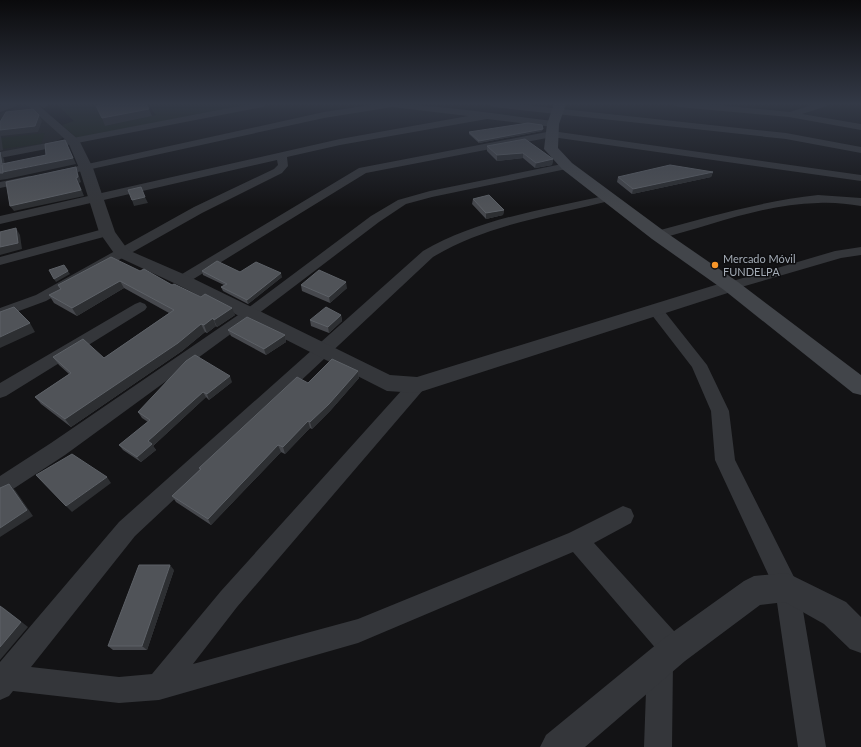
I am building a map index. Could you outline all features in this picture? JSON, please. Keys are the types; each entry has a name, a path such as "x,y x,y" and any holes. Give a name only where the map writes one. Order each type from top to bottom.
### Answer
{"main road":[{"path":"552,139 551,149 567,166 658,235 730,286 861,387"}],"street":[{"path":"0,155 79,139"},
{"path":"0,185 86,168 217,139"},
{"path":"0,220 281,155 358,139"},
{"path":"182,280 363,170 478,139"},
{"path":"661,139 861,178"},
{"path":"801,139 861,150"},
{"path":"73,140 86,168 107,232 122,253 182,280 387,383 417,385 730,286 840,254 861,251"},
{"path":"0,313 41,298 198,210 278,171 283,166 281,155"},
{"path":"0,487 58,449 249,314 375,218 402,202 430,194 567,166"},
{"path":"2,680 127,529 428,254 450,241 485,227 609,198"},
{"path":"658,235 723,216 776,204 820,199 861,202"},
{"path":"0,261 107,232"},
{"path":"0,391 140,307"},
{"path":"656,310 699,365 720,411 725,460 741,495 788,587 812,747"},
{"path":"159,687 229,599 417,385"},
{"path":"2,680 119,690 159,687 358,631 577,540 623,516"},
{"path":"577,540 667,657 658,747"},
{"path":"558,747 667,657 754,591 788,587 835,613 861,638"}],"shaded area":[{"path":"0,139 61,139 57,141 0,153"},
{"path":"0,139 43,139 41,144 0,149"}],"building":[{"path":"477,139 490,139 479,141"},
{"path":"525,139 553,159 536,163 523,153 497,155 487,146"},
{"path":"65,140 73,158 3,172 2,165 3,173 0,173 0,152 2,164 46,155 45,144"},
{"path":"670,165 713,172 633,189 618,177"},
{"path":"76,167 78,177 76,178 81,190 10,206 6,182"},
{"path":"141,187 145,197 132,200 128,190"},
{"path":"489,195 504,210 486,213 473,199"},
{"path":"16,228 18,243 0,247 0,232"},
{"path":"111,257 140,271 144,269 172,285 174,284 201,297 205,294 232,308 214,320 213,318 204,325 201,324 178,343 65,419 35,397 71,373 53,357 83,339 104,358 174,310 120,281 72,308 49,295 61,289 58,285"},
{"path":"217,261 240,272 256,262 281,273 247,300 221,287 227,284 202,271"},
{"path":"64,265 68,271 54,279 49,270"},
{"path":"319,270 346,282 329,297 301,285"},
{"path":"14,307 30,323 0,337 0,312"},
{"path":"326,307 341,315 328,327 310,320"},
{"path":"247,317 285,335 264,349 228,330"},
{"path":"195,355 230,376 207,394 203,392 148,441 152,444 137,457 119,445 150,420 138,412 186,361"},
{"path":"332,359 358,371 329,404 310,422 308,421 283,447 278,445 208,519 172,496 201,469 199,468 297,377 308,383"},
{"path":"72,454 107,477 66,506 36,475"},
{"path":"9,484 27,510 0,528 0,488"},
{"path":"139,565 170,565 142,646 108,646"},
{"path":"0,606 21,622 0,647"}],"place":[{"name":"Mercado Móvil FUNDELPA","path":"715,265"}]}
